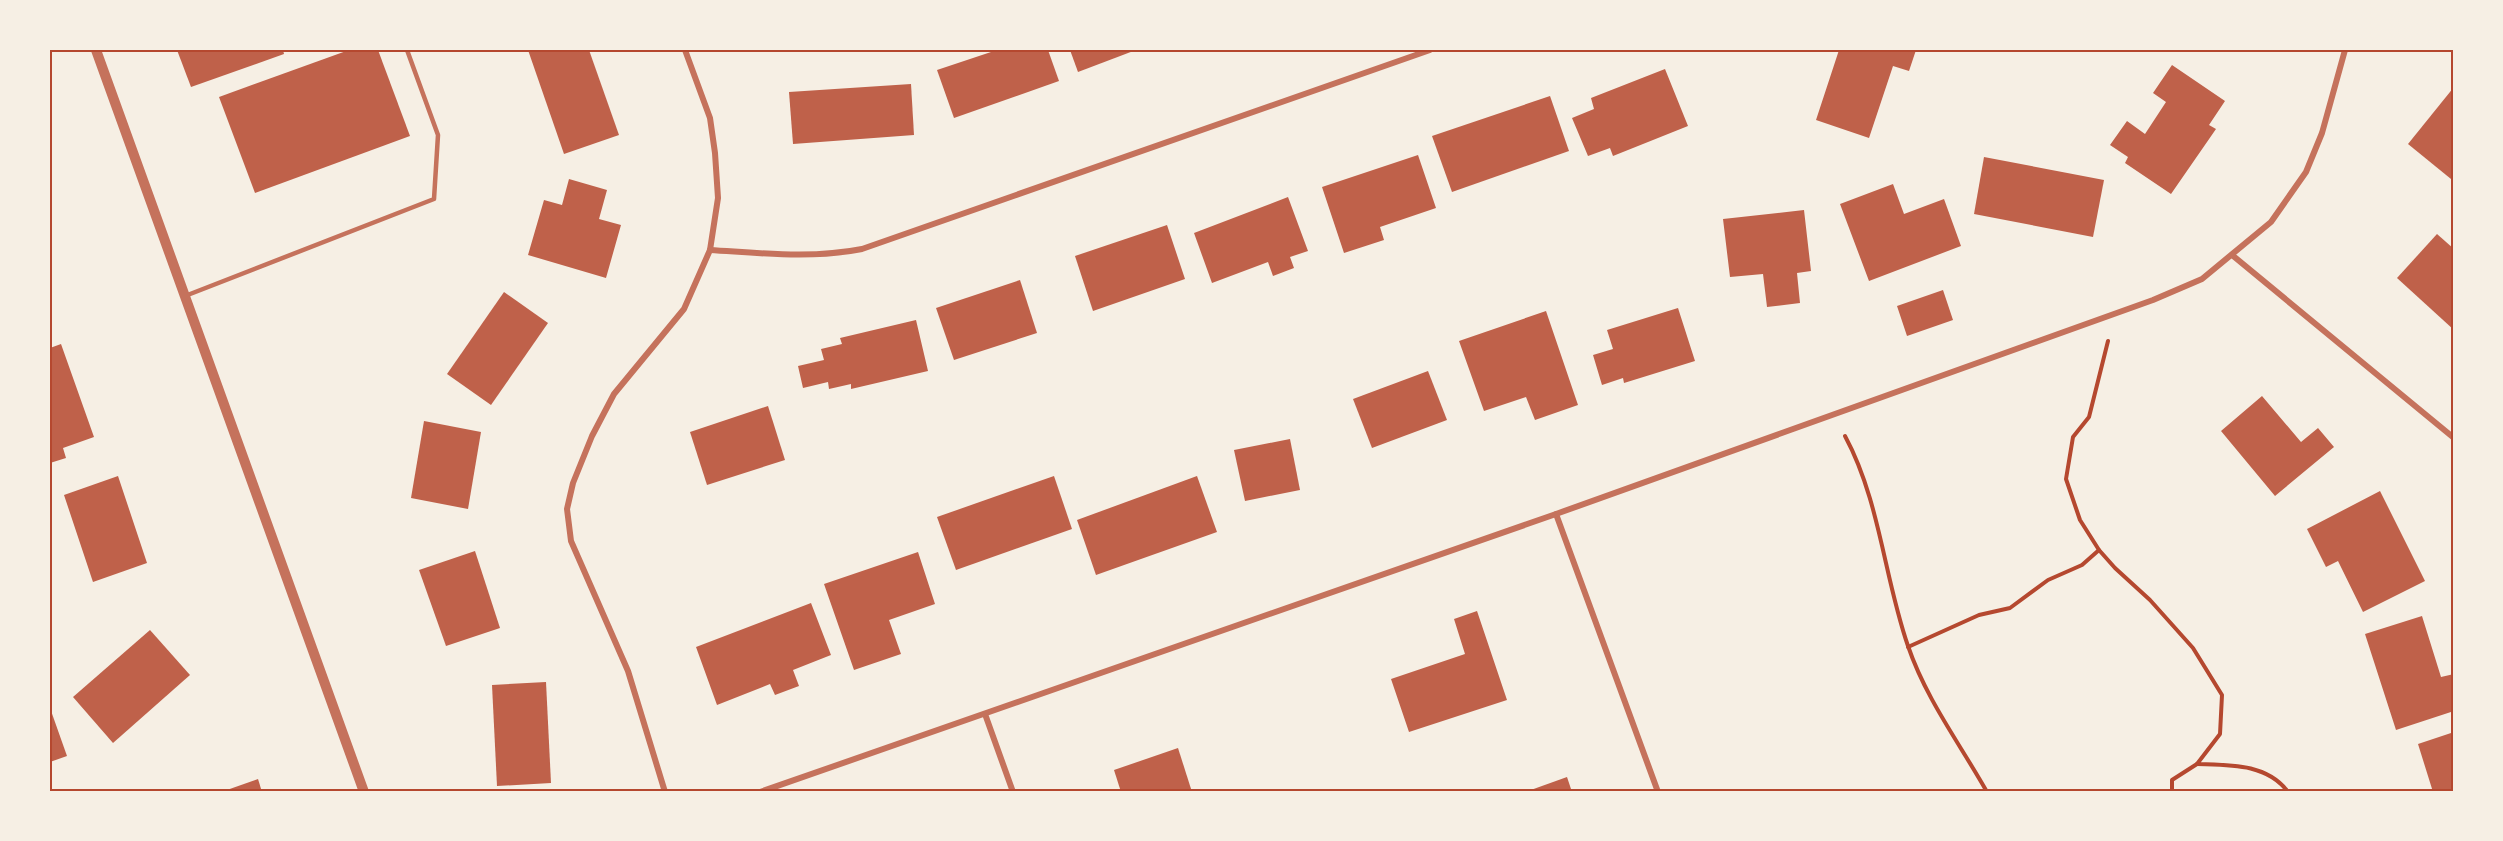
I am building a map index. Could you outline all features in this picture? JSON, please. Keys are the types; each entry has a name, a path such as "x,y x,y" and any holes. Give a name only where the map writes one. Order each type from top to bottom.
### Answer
{"street":[{"path":"96,50 364,792"},
{"path":"665,792 628,671 571,542 567,509 573,483 592,436 614,394 684,309 710,250 718,198 715,153 710,118 685,50"},
{"path":"710,250 806,255 836,254 862,249 1430,50"},
{"path":"760,792 1556,514 2107,317 2202,279 2271,222 2306,172 2322,133 2345,50"},
{"path":"2232,255 2454,438"},
{"path":"1556,514 1658,792"},
{"path":"985,714 1013,792"}],"lane":[{"path":"185,296 434,199 438,135 407,50"}],"path":[{"path":"2107,317 2112,331 2100,367 2089,417 2073,438 2066,479 2080,520 2099,549 2115,568 2150,600 2193,648 2222,695 2220,734 2197,764 2172,780 2172,792"},
{"path":"1836,414 1859,462 1908,647 1934,703 1987,792"},
{"path":"1908,647 1979,615 2010,608 2048,580 2082,565 2099,549"},
{"path":"2197,764 2242,765 2262,772 2288,792"}],"building":[{"path":"177,50 283,50 284,54 191,87"},
{"path":"349,50 378,50 410,136 255,193 219,97"},
{"path":"528,50 589,50 619,135 564,154"},
{"path":"997,50 1048,50 1059,81 954,118 937,70"},
{"path":"1070,50 1136,50 1078,72"},
{"path":"1839,50 1916,50 1909,71 1893,66 1869,138 1816,120"},
{"path":"2172,65 2225,101 2209,125 2216,129 2171,194 2125,163 2128,157 2110,145 2127,121 2145,134 2166,102 2153,93"},
{"path":"1665,69 1688,126 1613,156 1610,148 1588,156 1572,118 1594,109 1591,98"},
{"path":"911,84 914,135 793,144 789,92"},
{"path":"2454,87 2454,176 2451,179 2408,144"},
{"path":"1550,96 1569,151 1452,192 1432,136"},
{"path":"1418,155 1436,208 1380,227 1384,240 1344,253 1322,187"},
{"path":"1984,157 2104,180 2093,237 1974,214"},
{"path":"569,179 607,190 599,219 621,225 606,278 528,255 544,200 562,205"},
{"path":"1893,184 1904,214 1944,199 1961,246 1869,281 1840,204"},
{"path":"1288,197 1308,251 1290,257 1294,268 1273,276 1268,262 1212,283 1194,233"},
{"path":"1804,210 1811,271 1797,273 1800,303 1767,307 1763,274 1730,277 1723,219"},
{"path":"1167,225 1185,279 1093,311 1075,256"},
{"path":"2437,234 2454,249 2454,330 2397,278"},
{"path":"1020,280 1037,333 954,360 936,308"},
{"path":"1943,290 1953,320 1907,336 1897,306"},
{"path":"504,292 548,323 491,405 447,374"},
{"path":"1678,308 1695,361 1624,383 1623,378 1602,385 1593,355 1613,349 1607,330"},
{"path":"1546,311 1578,405 1535,420 1526,397 1484,411 1459,341"},
{"path":"916,320 928,371 851,389 851,384 829,389 828,382 803,388 798,366 824,360 821,349 842,344 840,338"},
{"path":"61,344 94,437 63,448 66,458 50,463 50,348"},
{"path":"1428,371 1447,420 1372,448 1353,399"},
{"path":"2262,396 2301,442 2318,428 2334,447 2275,496 2221,431"},
{"path":"768,406 785,460 707,485 690,432"},
{"path":"424,421 481,432 468,509 411,498"},
{"path":"1290,439 1300,490 1245,501 1234,450"},
{"path":"118,476 147,563 93,582 64,495"},
{"path":"1054,476 1072,529 956,570 937,517"},
{"path":"1197,476 1217,532 1096,575 1077,520"},
{"path":"2380,491 2425,581 2363,612 2338,561 2326,567 2307,529"},
{"path":"475,551 500,628 446,646 419,570"},
{"path":"918,552 935,604 889,620 901,654 854,670 824,584"},
{"path":"811,603 831,655 793,670 799,686 775,695 770,684 717,705 696,647"},
{"path":"1477,611 1507,700 1409,732 1391,679 1465,654 1454,619"},
{"path":"2422,616 2441,677 2454,674 2454,711 2396,730 2365,634"},
{"path":"150,630 190,675 113,743 73,697"},
{"path":"546,682 551,783 497,786 492,685"},
{"path":"50,708 67,756 50,762"},
{"path":"2454,732 2454,792 2433,792 2418,744"},
{"path":"1178,748 1192,792 1121,792 1114,770"},
{"path":"1567,777 1572,792 1528,792 1528,791"},
{"path":"258,779 262,792 224,792 224,791"}]}
